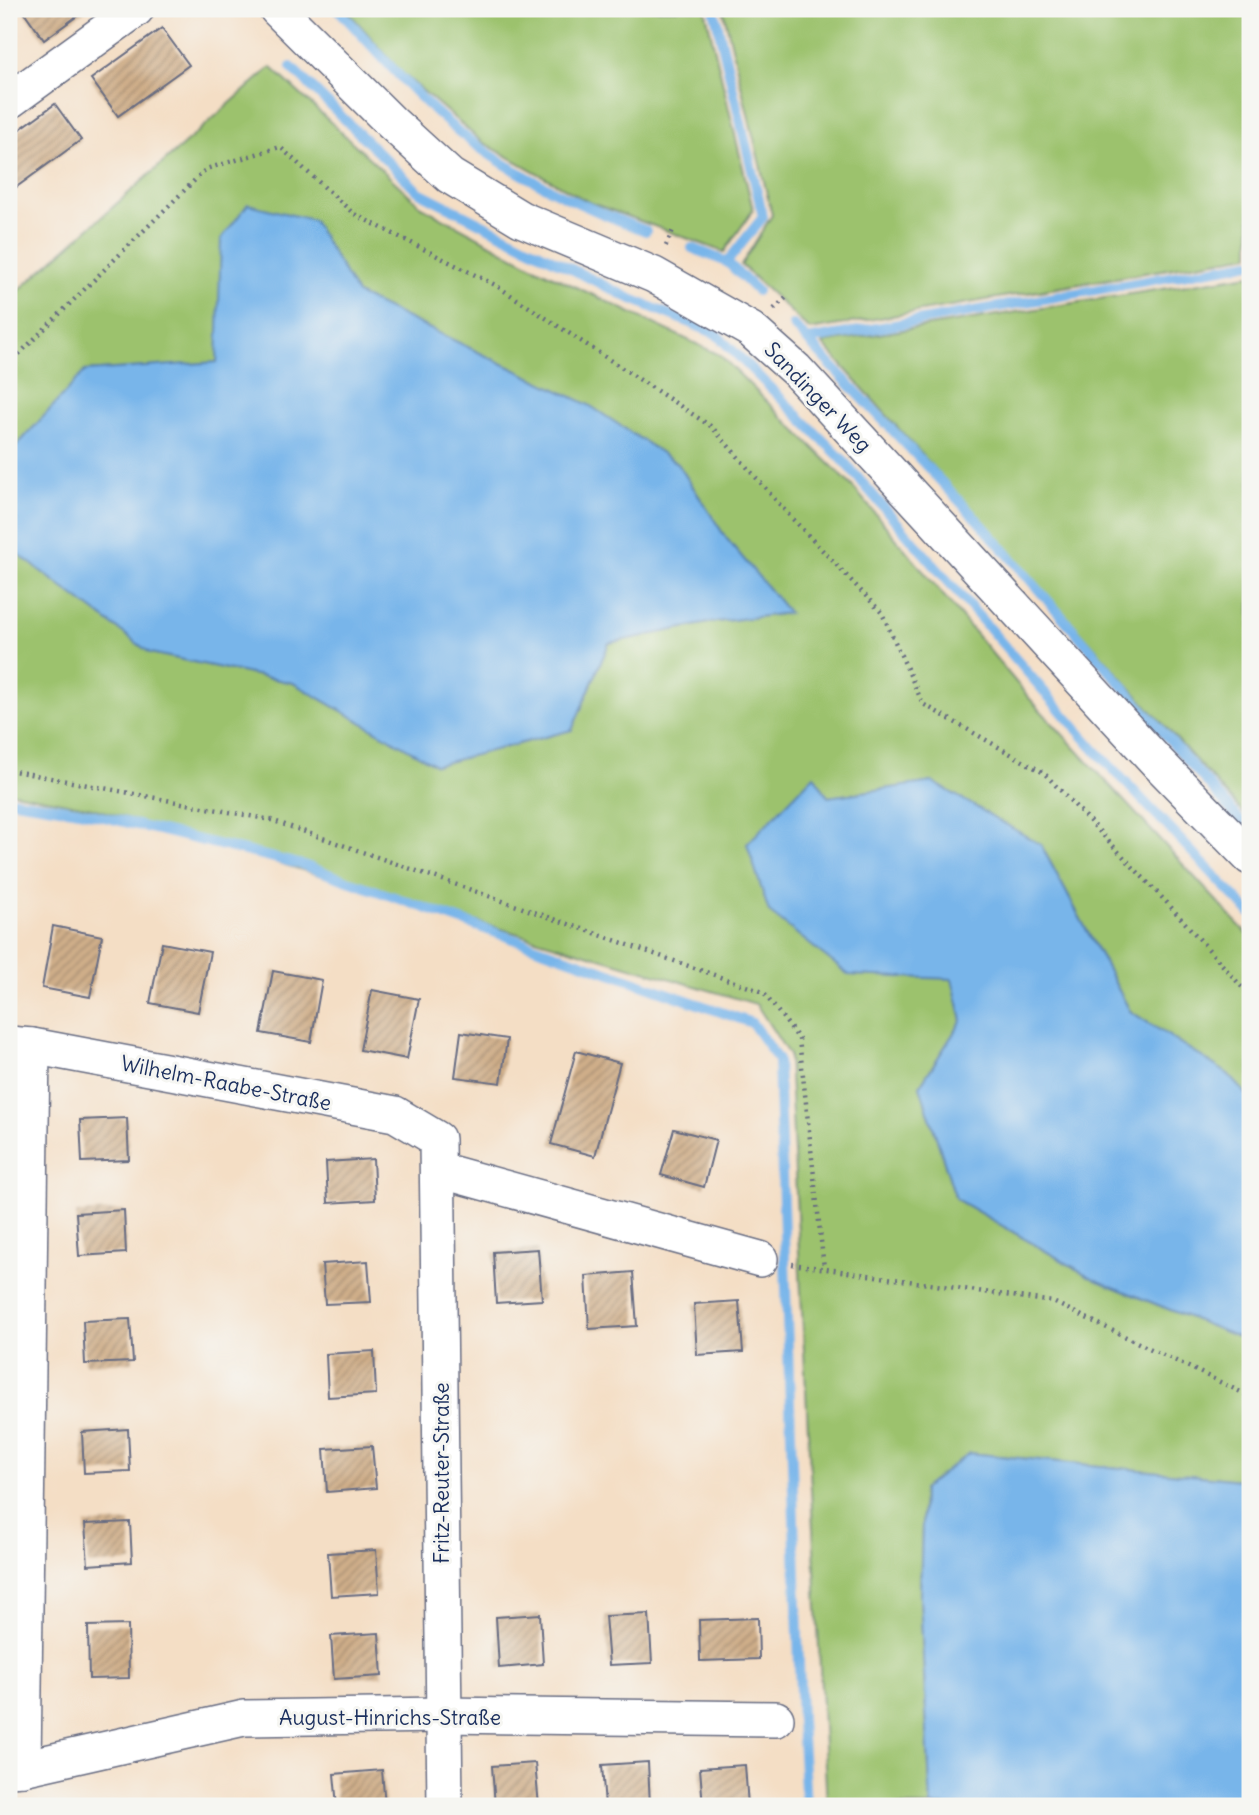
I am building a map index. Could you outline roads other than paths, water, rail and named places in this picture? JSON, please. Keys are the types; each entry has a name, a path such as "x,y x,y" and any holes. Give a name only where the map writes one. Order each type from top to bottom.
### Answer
{"street":[{"path":"9,101 136,9"},
{"name":"Sandinger Weg","path":"277,9 392,123 450,176 521,219 654,275 751,330 796,370 1157,762 1250,857"},
{"path":"16,1768 20,1045"},
{"name":"Wilhelm-Raabe-Straße","path":"20,1045 395,1114 438,1154 760,1259"},
{"name":"Fritz-Reuter-Straße","path":"438,1154 444,1806"},
{"name":"August-Hinrichs-Straße","path":"16,1768 244,1718 442,1715 776,1719"}],"water":[{"path":"248,204 313,220 357,294 589,405 678,464 726,538 789,613 708,623 609,643 572,730 436,765 293,683 150,653 10,548 11,452 85,371 217,362 221,239"},
{"path":"814,775 828,797 933,782 1041,845 1130,1011 1228,1074 1250,1098 1250,1342 1096,1280 956,1199 920,1086 962,1020 952,979 849,975 769,912 747,844"},
{"path":"969,1453 1250,1481 1250,1806 931,1806 920,1598 923,1489"}],"waterway":[{"path":"338,9 425,102 463,136 522,174 563,196 646,231"},
{"path":"714,9 763,217 727,262"},
{"path":"291,67 419,192 627,297 716,334 840,457 1095,750 1250,913"},
{"path":"692,248 727,262 757,291"},
{"path":"808,340 1250,263"},
{"path":"793,325 983,526 1250,832"},
{"path":"9,800 79,811 303,865 752,1023 778,1060 806,1806"}]}
